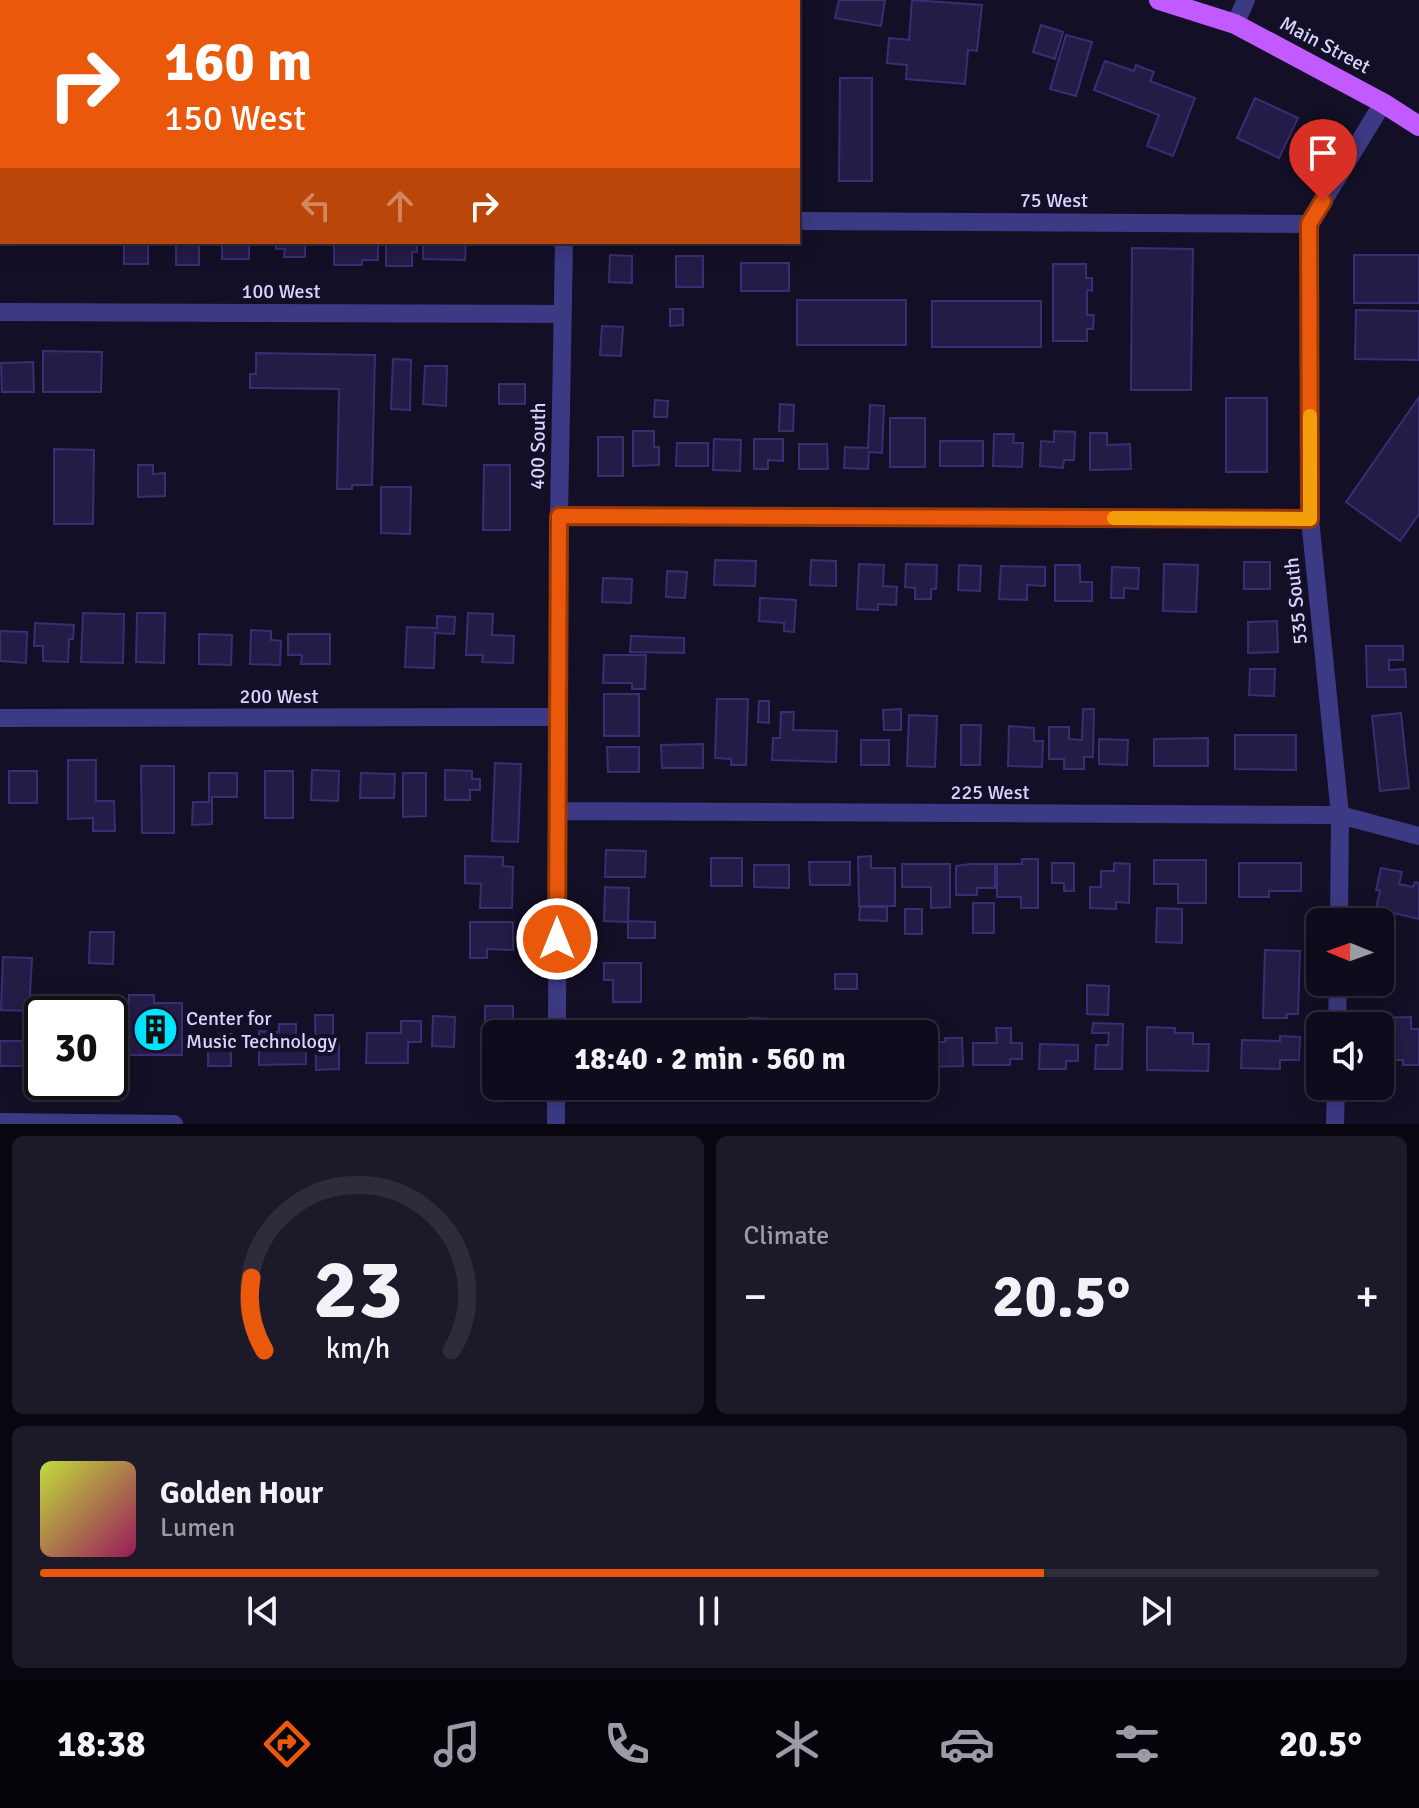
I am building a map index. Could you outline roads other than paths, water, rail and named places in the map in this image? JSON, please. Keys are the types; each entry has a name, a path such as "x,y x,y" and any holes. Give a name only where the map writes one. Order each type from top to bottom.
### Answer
{"main road":[{"name":"Main Street","path":"1159,0 1235,24 1383,103 1419,126"}],"street":[{"path":"1235,24 1246,0"},
{"path":"1309,224 1383,103"},
{"name":"75 West","path":"800,221 1309,224"},
{"name":"535 South","path":"1309,224 1310,519 1340,815 1339,908"},
{"name":"400 South","path":"557,1020 559,516 564,244"},
{"name":"100 West","path":"0,312 563,314"},
{"path":"559,516 1310,519"},
{"name":"200 West","path":"0,718 558,717"},
{"name":"225 West","path":"558,811 1340,815 1419,836"},
{"path":"556,1100 556,1124"},
{"path":"1335,1124 1336,1100"},
{"path":"0,1122 174,1124"}],"place":[{"name":"Center for Music Technology","path":"155,1029"}]}
